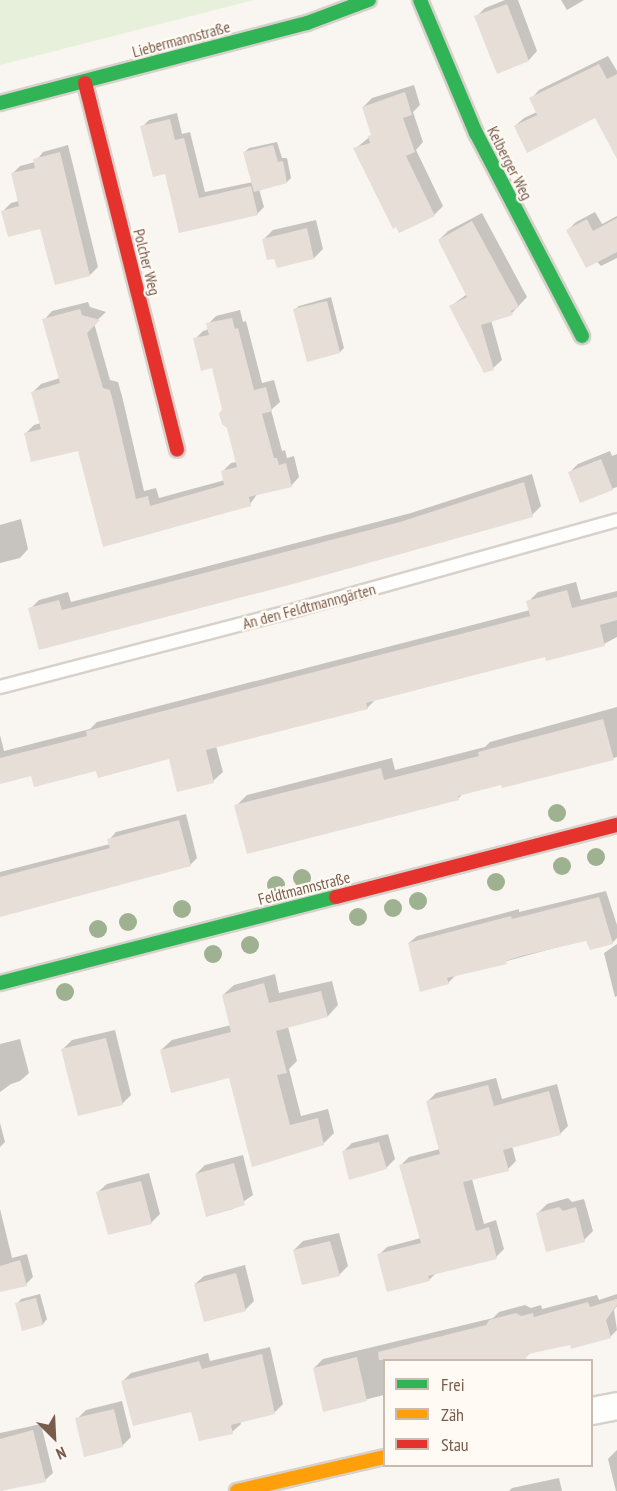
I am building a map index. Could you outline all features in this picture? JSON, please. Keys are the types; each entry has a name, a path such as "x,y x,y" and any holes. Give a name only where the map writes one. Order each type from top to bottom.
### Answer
{"street":[{"name":"Liebermannstraße","path":"0,104 307,23 369,0"},
{"name":"Kelberger Weg","path":"420,0 476,133 582,336"},
{"name":"Polcher Weg","path":"86,83 177,450"},
{"name":"Feldtmannstraße","path":"0,982 617,825"},
{"path":"593,1411 617,1406"},
{"path":"237,1491 383,1457"}],"lane":[{"name":"An den Feldtmanngärten","path":"0,687 281,614 617,520"}],"green space":[{"path":"0,0 254,0 0,65"}],"building":[{"path":"507,4 529,61 497,74 474,16"},
{"path":"599,64 607,79 617,74 617,159 595,118 527,153 514,126 537,115 529,98"},
{"path":"405,92 412,115 403,118 415,152 406,156 435,216 399,233 396,227 393,229 353,148 370,143 368,136 371,135 362,107"},
{"path":"170,119 175,140 184,138 199,198 251,186 258,215 179,233 165,174 153,177 140,126"},
{"path":"273,145 278,162 283,161 287,183 254,192 243,152"},
{"path":"60,152 90,276 55,285 40,229 8,237 1,211 19,206 11,173 35,168 33,159"},
{"path":"617,218 617,252 586,268 566,230 587,219 593,231"},
{"path":"472,221 519,307 511,311 513,315 481,325 494,370 484,373 449,306 467,297 438,240"},
{"path":"307,228 314,259 277,268 274,259 267,260 262,239"},
{"path":"327,301 340,353 307,362 293,309"},
{"path":"80,309 82,315 100,320 87,333 103,388 110,390 136,499 148,496 150,506 224,485 221,471 237,467 227,428 222,424 219,414 222,409 212,368 201,371 193,338 209,335 206,323 232,318 235,329 238,328 254,390 266,387 272,411 262,414 274,458 277,458 279,465 286,463 292,487 249,497 251,506 103,547 78,451 31,462 24,433 41,429 31,392 60,383 42,319"},
{"path":"601,459 613,490 580,503 568,472"},
{"path":"524,482 533,517 293,584 39,650 28,608 59,600 62,610 400,522"},
{"path":"567,590 572,608 617,597 617,620 600,625 605,646 546,661 545,657 366,703 368,709 206,750 214,783 177,792 169,759 98,778 96,771 34,787 31,776 0,784 0,758 87,736 86,731 530,616 526,601"},
{"path":"603,719 614,760 502,788 501,785 458,796 459,800 247,854 234,805 381,768 384,780 479,756 478,752"},
{"path":"179,820 191,866 0,917 0,877 110,848 107,839"},
{"path":"599,897 613,944 590,950 586,941 521,956 506,961 507,964 447,978 449,984 420,992 408,943 511,916 512,919"},
{"path":"264,983 269,1003 321,991 328,1017 276,1031 287,1073 277,1075 290,1125 318,1118 324,1145 252,1167 229,1078 171,1093 160,1050 231,1032 222,995"},
{"path":"106,1038 123,1105 78,1116 61,1049"},
{"path":"488,1085 494,1106 549,1091 561,1135 503,1150 509,1171 463,1182 476,1231 489,1227 497,1259 428,1276 430,1281 387,1292 377,1254 421,1243 399,1165 440,1154 426,1101"},
{"path":"379,1142 387,1169 349,1180 342,1151"},
{"path":"234,1163 245,1205 206,1217 195,1174"},
{"path":"141,1181 152,1224 108,1235 96,1192"},
{"path":"559,1207 563,1211 576,1207 585,1242 546,1252 536,1213"},
{"path":"330,1241 340,1276 302,1285 293,1250"},
{"path":"20,1260 27,1286 0,1292 0,1266"},
{"path":"236,1273 246,1311 204,1322 194,1284"},
{"path":"36,1298 43,1325 22,1331 15,1303"},
{"path":"617,1299 617,1305 606,1320 611,1338 571,1349 570,1345 528,1354 526,1359 379,1360 378,1352 486,1325 489,1320 516,1313 521,1316 533,1313 534,1317 588,1302 590,1307"},
{"path":"262,1354 275,1414 231,1425 233,1434 199,1441 191,1412 133,1426 121,1381 199,1361 202,1369"},
{"path":"357,1357 367,1401 323,1412 313,1368"},
{"path":"114,1409 123,1447 84,1457 75,1418"},
{"path":"33,1430 46,1482 0,1491 0,1439"}],"traffic: fast":[{"path":"0,103 307,23 369,0"},
{"path":"420,0 476,133 582,336"},
{"path":"0,983 336,897"}],"traffic: slow":[{"path":"237,1491 383,1457"}],"traffic: jam":[{"path":"85,83 177,450"},
{"path":"336,897 617,825"}]}
